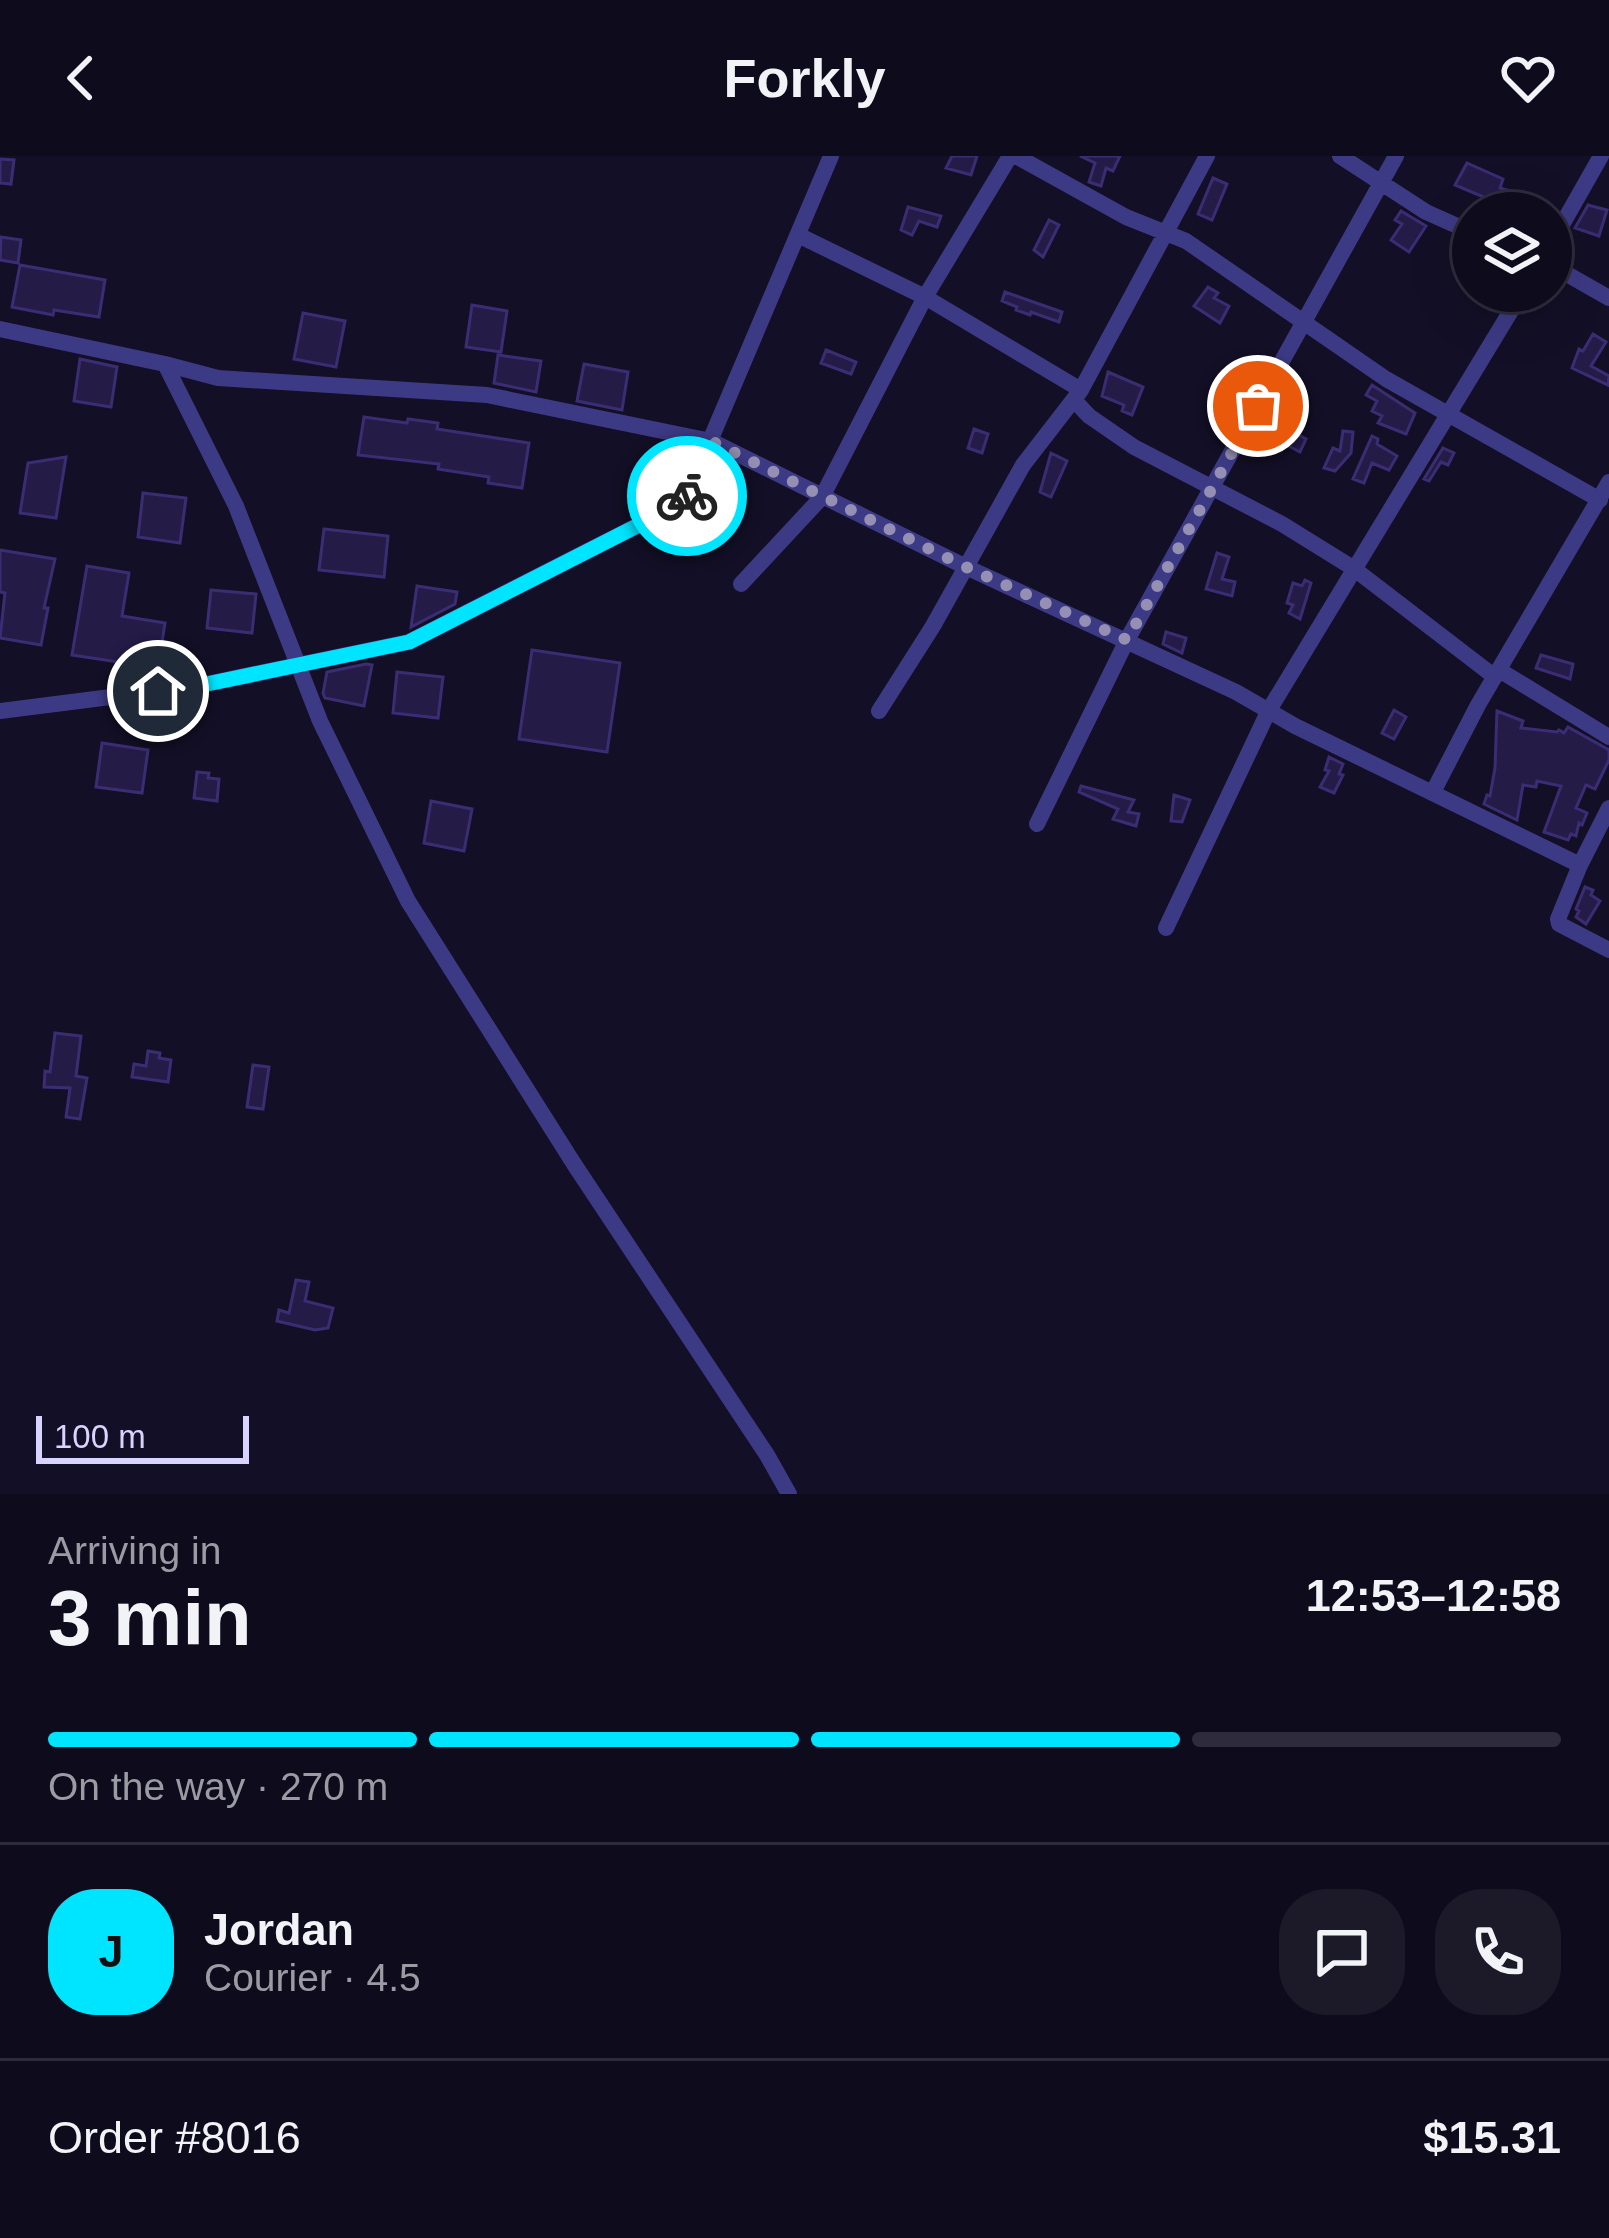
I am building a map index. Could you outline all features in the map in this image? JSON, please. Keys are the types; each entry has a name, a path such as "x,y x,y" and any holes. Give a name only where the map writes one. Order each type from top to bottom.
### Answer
{"street":[{"path":"0,711 197,686 409,642 684,502 831,156"},
{"path":"740,584 822,496 925,297 1013,156 1126,217 1186,242 1449,417 1605,492 1497,673 1433,792"},
{"path":"879,711 933,626 1023,465 1077,395 1207,156"},
{"path":"1340,156 1426,212 1452,223"},
{"path":"1037,824 1127,640 1396,156"},
{"path":"1572,207 1601,156"},
{"path":"798,235 925,297 1077,395 1089,416 1121,439 1282,524 1353,568 1497,673 1609,737"},
{"path":"1572,277 1609,298"},
{"path":"1166,928 1269,710 1511,312"},
{"path":"0,329 218,378 487,395 711,441 1580,865"},
{"path":"165,364 214,457 320,721 408,901 789,1494"},
{"path":"1609,808 1580,865 1558,924 1609,950"}],"building":[{"path":"952,156 977,156 971,175 946,168"},
{"path":"1080,156 1120,156 1113,171 1106,168 1101,186 1089,182 1095,163"},
{"path":"0,159 14,160 11,184 0,183"},
{"path":"1467,163 1503,179 1500,188 1513,192 1472,192 1455,185"},
{"path":"1213,178 1227,184 1212,220 1198,214"},
{"path":"1588,205 1607,210 1599,236 1575,228"},
{"path":"908,207 941,216 937,227 919,221 912,235 901,230"},
{"path":"1401,211 1426,226 1409,252 1391,240 1402,224 1395,220"},
{"path":"1049,220 1059,225 1043,257 1034,250"},
{"path":"1,237 21,240 18,263 0,260"},
{"path":"20,265 105,280 99,317 12,307"},
{"path":"1208,287 1218,293 1214,298 1229,306 1220,323 1194,306"},
{"path":"1005,292 1062,312 1059,322 1016,310 1002,301"},
{"path":"472,305 507,311 501,352 466,347"},
{"path":"303,313 345,321 336,367 294,359"},
{"path":"1593,334 1606,342 1591,366 1609,376 1608,385 1572,368 1579,349 1583,351"},
{"path":"826,350 856,362 851,374 821,363"},
{"path":"498,355 541,361 536,392 494,383"},
{"path":"80,359 117,367 111,407 74,401"},
{"path":"584,364 628,372 622,410 577,401"},
{"path":"1108,372 1143,387 1132,415 1122,411 1124,405 1102,396"},
{"path":"1372,385 1415,413 1406,434 1378,423 1382,416 1372,411 1377,401 1366,395"},
{"path":"1283,393 1295,397 1280,425 1306,439 1300,452 1264,433"},
{"path":"364,417 438,423 437,429 529,443 522,488 438,469 439,464 358,455"},
{"path":"974,429 988,434 982,453 968,448"},
{"path":"1343,431 1353,432 1351,453 1335,471 1324,468 1333,448 1340,451"},
{"path":"1372,436 1397,456 1389,470 1372,463 1364,483 1353,479"},
{"path":"1443,448 1454,453 1448,465 1441,462 1429,481 1424,479"},
{"path":"1051,453 1067,461 1051,497 1040,492"},
{"path":"66,457 56,518 20,513 28,463"},
{"path":"143,493 186,498 180,543 138,537"},
{"path":"324,529 388,536 384,577 319,570"},
{"path":"0,550 55,559 41,645 0,638 5,593 0,592"},
{"path":"1217,553 1229,557 1222,579 1235,582 1232,596 1206,589"},
{"path":"87,566 129,573 122,616 165,623 158,668 72,655"},
{"path":"1305,580 1311,583 1300,619 1289,613 1293,605 1287,603 1293,583 1302,586"},
{"path":"417,586 457,592 455,604 411,627"},
{"path":"211,590 256,594 252,633 207,628"},
{"path":"1166,632 1186,638 1182,653 1163,644"},
{"path":"532,650 620,663 607,752 519,739"},
{"path":"1541,655 1573,664 1570,679 1536,668"},
{"path":"372,665 364,706 325,698 327,672"},
{"path":"397,672 443,677 438,718 393,713"},
{"path":"1394,710 1406,717 1394,739 1382,733"},
{"path":"1497,711 1523,721 1521,728 1564,733 1568,727 1609,750 1595,789 1586,785 1576,808 1587,813 1576,836 1571,834 1568,840 1544,832 1561,786 1537,781 1536,787 1523,785 1517,820 1484,804 1495,768"},
{"path":"102,743 148,750 142,793 96,787"},
{"path":"1329,757 1343,764 1334,793 1320,787 1329,771 1325,770"},
{"path":"197,772 219,779 217,801 194,798"},
{"path":"1081,786 1134,800 1128,812 1139,814 1136,826 1113,819 1118,809 1079,792"},
{"path":"1174,795 1190,800 1182,822 1171,821"},
{"path":"431,801 472,809 464,851 424,843"},
{"path":"1585,887 1600,901 1586,924 1576,917"},
{"path":"55,1033 81,1036 76,1076 87,1078 80,1119 66,1117 70,1088 44,1087"},
{"path":"148,1051 171,1060 168,1082 132,1077 134,1064 146,1066"},
{"path":"253,1065 269,1067 263,1109 247,1107"},
{"path":"296,1280 309,1282 305,1301 333,1308 328,1328 315,1330 277,1321 279,1310 289,1313"}],"way so far":[{"path":"687,496 711,441 966,567 1127,640 1258,406"}],"route":[{"path":"158,691 409,642 684,502 687,496"}]}
